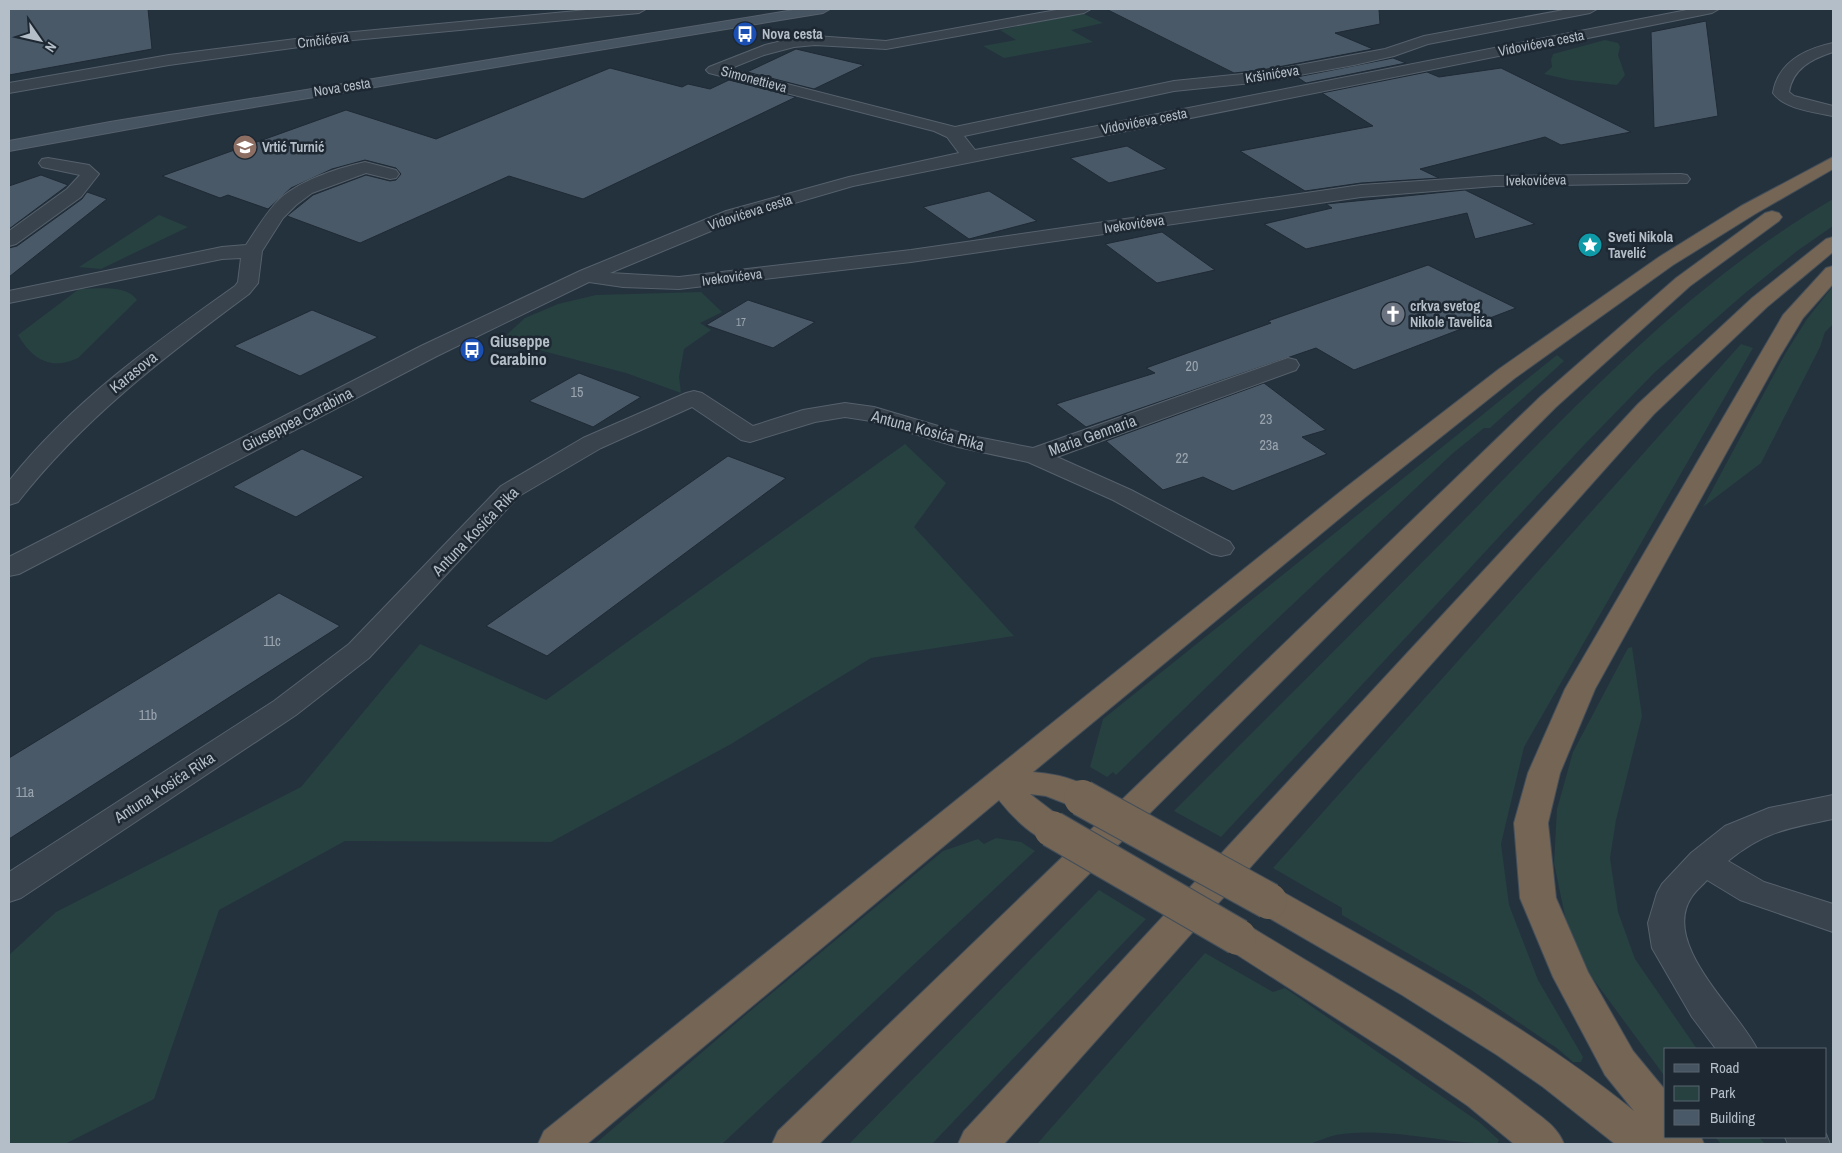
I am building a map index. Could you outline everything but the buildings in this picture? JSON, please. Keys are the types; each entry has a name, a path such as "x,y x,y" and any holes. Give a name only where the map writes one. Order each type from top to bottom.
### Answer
{"highway":[{"path":"558,1144 749,984 1284,552 1563,331 1691,246 1788,188 1826,175"},
{"path":"792,1144 1548,402 1683,282 1826,175"},
{"path":"978,1144 1646,410 1749,311 1796,270 1833,243"},
{"path":"1664,1119 1619,1063 1571,977 1538,898 1531,823 1544,773 1580,689 1769,356 1794,315 1833,272"},
{"path":"1002,780 1051,785 1082,798 1269,901 1491,1030 1613,1116 1644,1144"},
{"path":"1002,780 1022,807 1052,829 1238,937 1412,1046 1482,1094 1544,1144"}],"street":[{"name":"Crnčićeva","path":"9,88 169,60 343,37 639,9"},
{"name":"Nova cesta","path":"9,146 145,119 682,34 823,9"},
{"name":"Simonettieva","path":"970,156 952,133 923,121 714,70 773,48 804,41 863,46 886,45 1084,9"},
{"name":"Kršinićeva","path":"952,133 1174,86 1262,77 1354,60 1389,53 1424,40 1590,9"},
{"name":"Vidovićeva cesta","path":"588,275 733,215 849,182 970,156 1712,9"},
{"path":"1833,47 1800,60 1786,75 1781,93 1788,99 1833,111"},
{"path":"9,240 74,193 90,174 83,169 48,163"},
{"name":"Karasova","path":"9,497 52,446 91,406 174,339 248,284 252,251 276,215 289,201 306,189 365,167 390,174"},
{"name":"Ivekovićeva","path":"588,275 623,281 679,283 902,257 1361,192 1495,181 1681,179"},
{"path":"9,297 222,253 252,251"},
{"name":"Giuseppea Carabina","path":"10,566 454,338 588,275"},
{"name":"Maria Gennaria","path":"1035,456 1288,365"},
{"name":"Antuna Kosića Rika","path":"9,889 285,708 327,678 360,651 510,491 592,443 694,398 750,434 811,415 845,410 874,414 967,442 1035,456"},
{"name":"Maria Gennaria","path":"1035,456 1122,495 1221,548"},
{"path":"1737,1048 1705,1006 1670,948 1666,923 1674,893 1703,862 1737,836 1770,820 1833,807"},
{"path":"1703,862 1752,891 1833,918"}],"green space":[{"path":"1082,13 1103,23 1071,30 1093,42 1004,58 983,46 1016,40 1000,30"},
{"path":"1605,40 1618,43 1620,47 1618,55 1625,75 1617,85 1570,80 1544,74 1552,67 1551,60 1553,54"},
{"path":"1833,199 1833,226 1797,251 1744,294 1655,372 1584,445 1221,837 1174,811 1551,431 1638,346 1732,268 1781,232"},
{"path":"159,215 188,227 101,269 79,267"},
{"path":"1833,286 1833,324 1825,332 1820,347 1761,463 1703,507 1785,354 1807,319"},
{"path":"79,289 118,289 132,295 137,300 78,358 68,362 51,363 29,351 18,335"},
{"path":"701,292 722,312 700,323 711,330 684,349 679,377 681,393 626,373 501,340 525,318 558,304 596,295"},
{"path":"1741,344 1753,348 1524,747 1501,844 1509,905 1538,980 1583,1057 1581,1062 1573,1062 1558,1049 1471,990 1342,915 1342,908 1273,868"},
{"path":"1557,355 1564,361 1490,428 1484,428 1452,454 1255,640 1116,775 1113,772 1107,777 1090,767 1103,719"},
{"path":"905,444 946,483 914,527 1014,636 871,658 731,744 551,842 345,841 219,910 154,1099 65,1144 9,1144 9,955 56,912 301,787 420,644 546,700"},
{"path":"1632,647 1642,716 1616,820 1610,858 1618,912 1635,959 1696,1048 1664,1048 1664,1075 1588,972 1566,921 1554,863 1557,809 1573,752 1628,648"},
{"path":"996,838 1021,842 1035,851 722,1144 595,1144 749,1012 943,851 978,839 984,844"},
{"path":"1099,890 1146,919 932,1144 849,1144"},
{"path":"1205,953 1273,992 1285,988 1479,1122 1499,1140 1497,1144 1396,1134 1356,1133 1336,1135 1310,1144 1037,1144"},
{"path":"1716,1138 1760,1138 1765,1144 1721,1144"}],"place":[{"name":"Nova cesta","path":"745,34"},
{"name":"Vrtić Turnić","path":"245,147"},
{"name":"Sveti Nikola Tavelić","path":"1590,245"},
{"name":"crkva svetog Nikole Tavelića","path":"1393,314"},
{"name":"Giuseppe Carabino","path":"472,350"}]}
